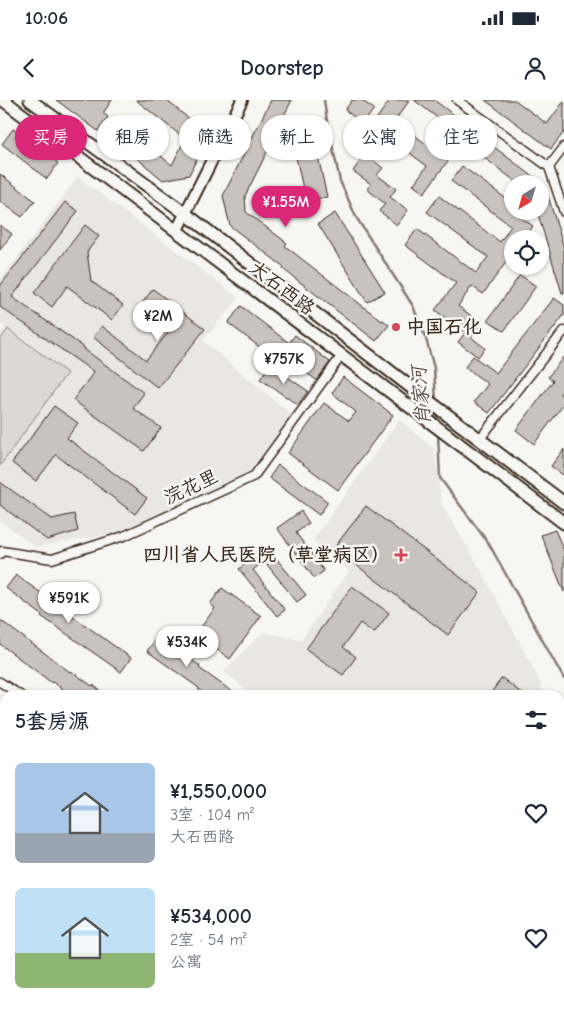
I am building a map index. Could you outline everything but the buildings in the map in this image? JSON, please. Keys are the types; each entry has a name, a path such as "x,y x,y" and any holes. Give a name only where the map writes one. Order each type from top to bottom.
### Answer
{"main road":[{"name":"大石西路","path":"3,100 564,523"},
{"name":"大石西路","path":"30,100 186,214 479,440 564,503"},
{"path":"177,230 242,100"}],"street":[{"path":"457,100 549,167 564,212"},
{"path":"549,167 564,147"},
{"path":"479,440 564,332"},
{"name":"浣花里","path":"0,554 2,551 52,559 124,536 254,476 342,355"},
{"path":"0,682 12,690"}],"shaded area":[{"path":"78,177 239,298 203,341 291,414 250,471 117,533 36,547 0,521 0,334 5,327 0,324 0,280"},
{"path":"8,329 67,373 0,466 0,340"},
{"name":"四川省人民医院（草堂病区）","path":"399,420 434,449 442,505 481,570 537,676 542,690 247,690 224,672 263,632 301,640 349,571 313,540"}],"waterway":[{"name":"肖家河","path":"324,100 340,181 356,217 413,306 426,339 434,368 436,401"},
{"name":"肖家河","path":"437,411 437,423"},
{"name":"肖家河","path":"438,434 440,478 489,544 564,679"}],"place":[{"name":"中国石化","path":"396,327"},
{"name":"四川省人民医院（草堂病区）","path":"401,555"}]}
